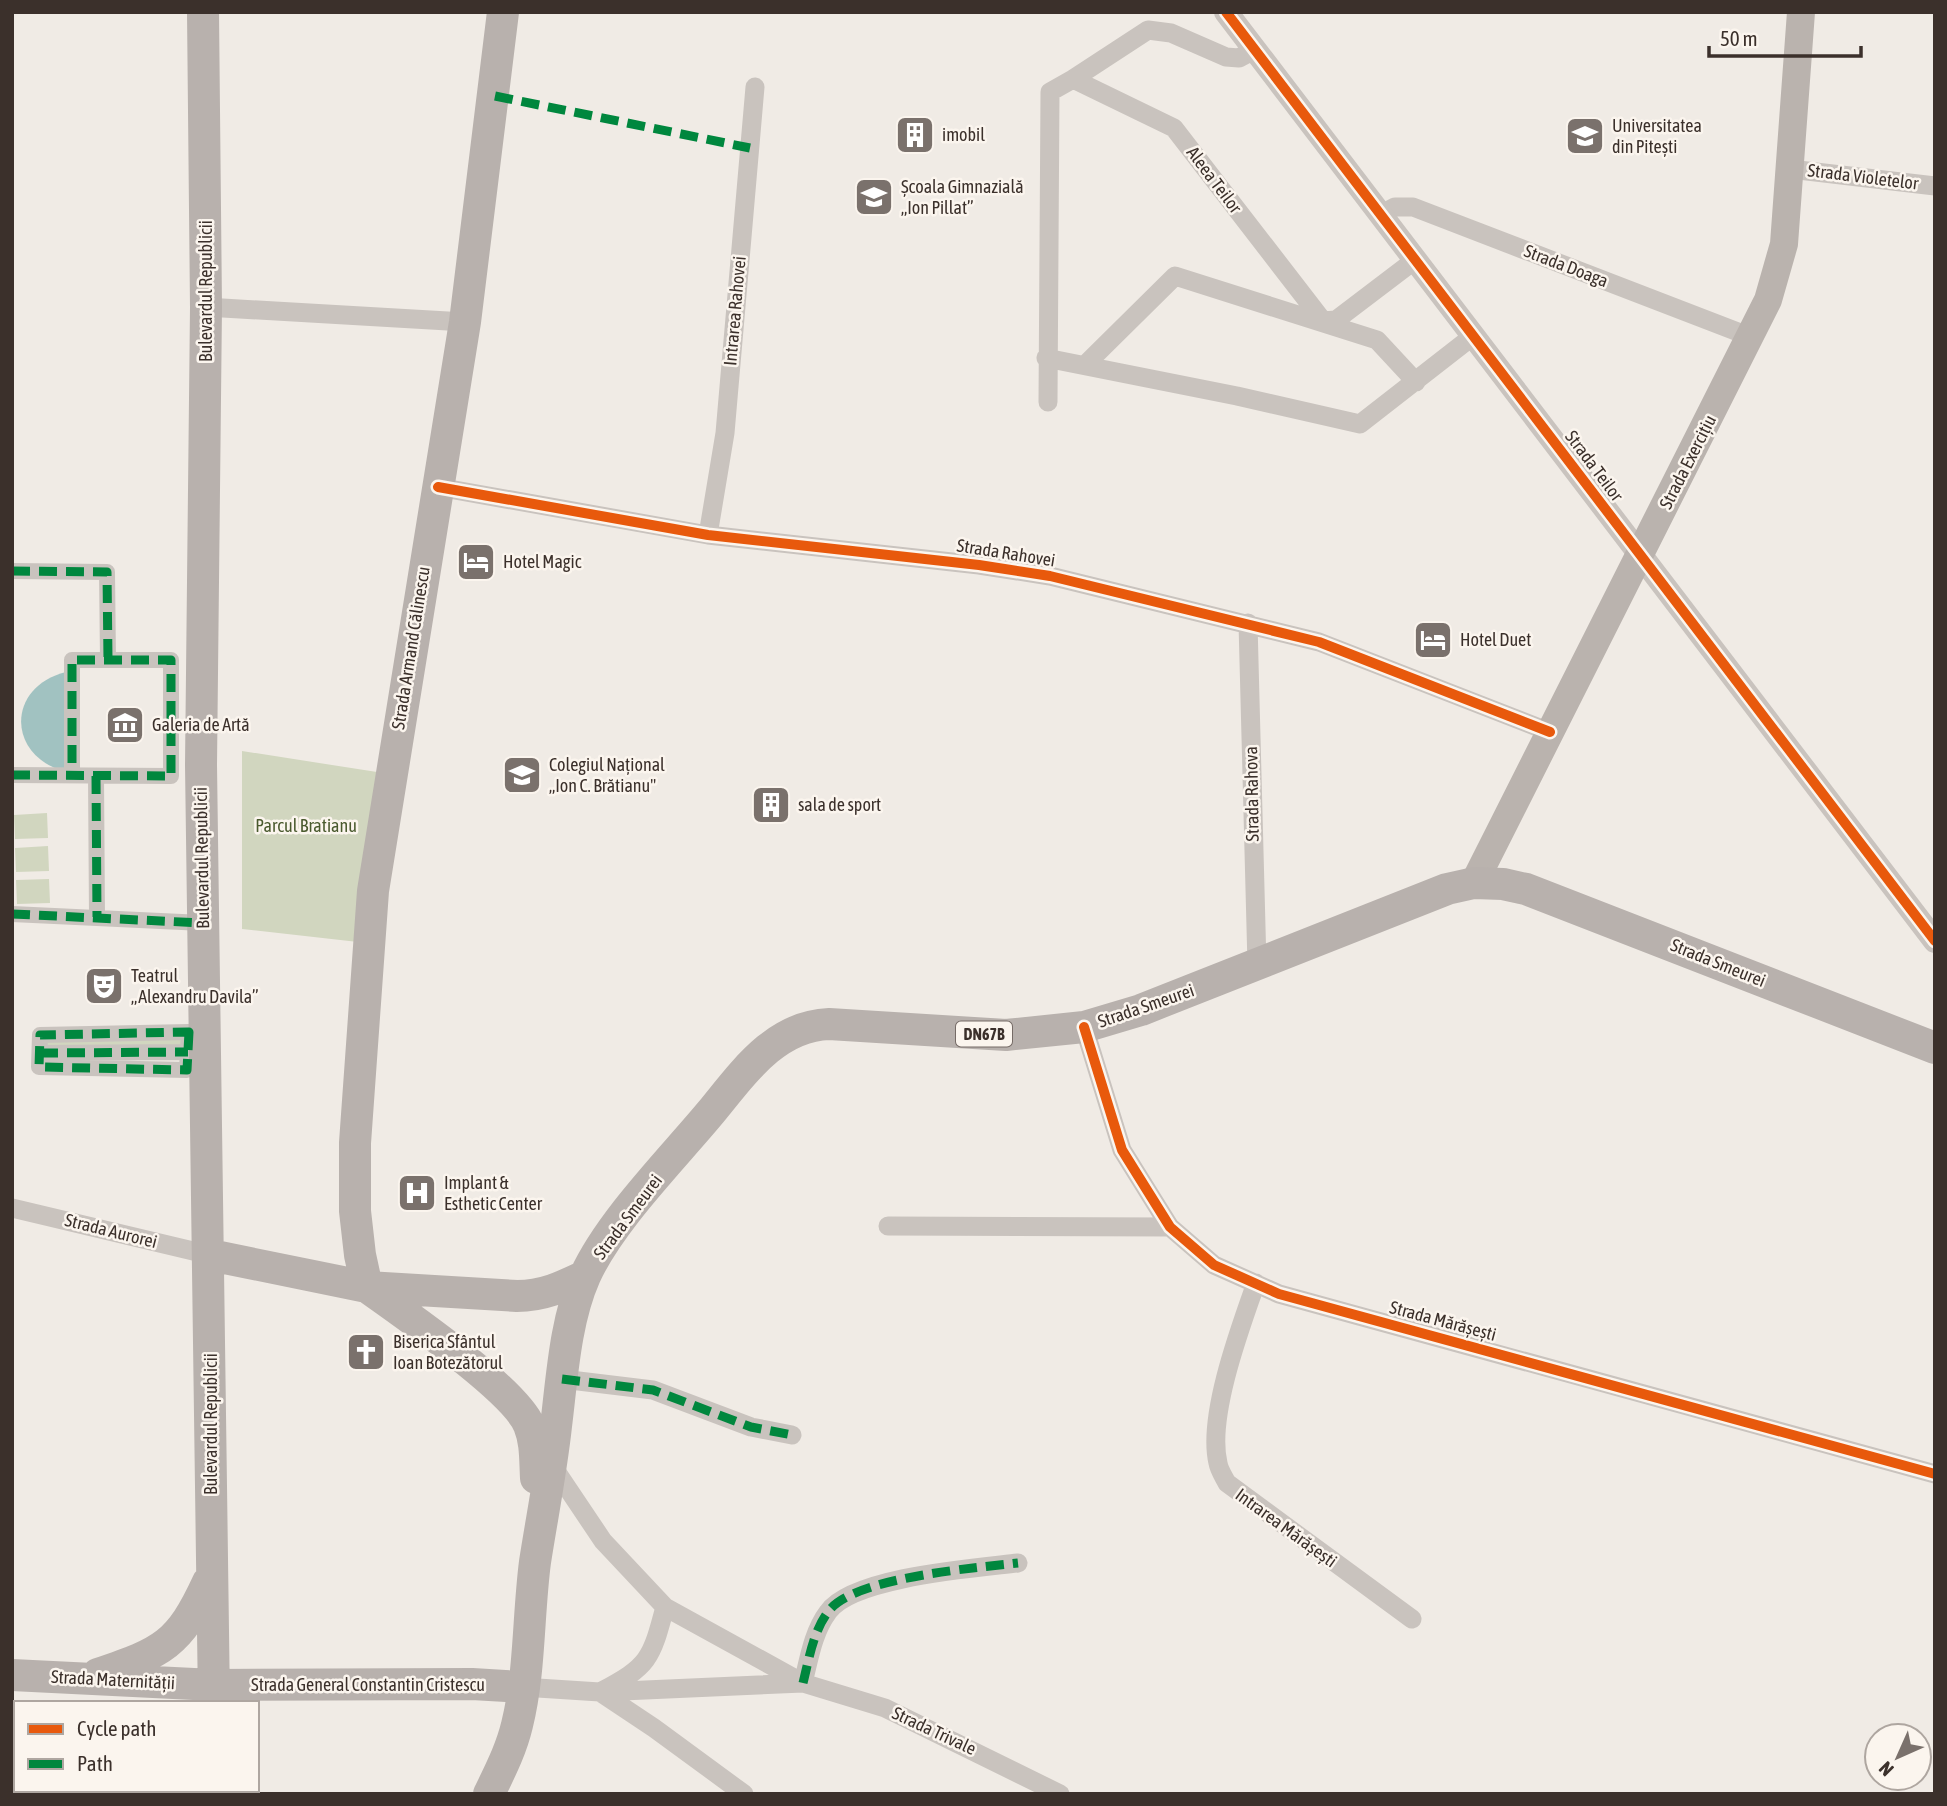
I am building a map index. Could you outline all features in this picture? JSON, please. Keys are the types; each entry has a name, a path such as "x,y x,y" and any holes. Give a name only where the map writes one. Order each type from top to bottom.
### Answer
{"main road":[{"name":"Bulevardul Republicii","path":"204,12 206,307 201,765 210,1255 214,1694"},
{"name":"Strada Armand Călinescu","path":"367,1287 359,1255 355,1210 355,1143 373,891 465,322 503,12"},
{"name":"Strada Exercițiu","path":"1474,883 1768,300 1781,256 1801,12"},
{"name":"Strada Smeurei","path":"489,1794 507,1759 517,1723 535,1562 552,1465 562,1379 571,1324 585,1276 612,1234 707,1117 757,1060 790,1032 818,1025 1006,1035 1084,1027 1141,1010 1421,898 1474,883 1503,884 1536,893 1935,1048"},
{"path":"210,1255 367,1287 535,1296 585,1276"},
{"path":"367,1287 431,1334 500,1391 528,1423 534,1441 536,1467 535,1562"},
{"path":"81,1679 161,1650 179,1635 192,1616 212,1574"},
{"name":"Strada Maternității","path":"12,1675 81,1679 214,1694"},
{"path":"81,1679 145,1701"},
{"name":"Strada General Constantin Cristescu","path":"214,1694 458,1684 522,1687"}],"street":[{"name":"Strada Teilor","path":"1226,12 1935,941"},
{"path":"1048,402 1046,358 1050,92 1148,30 1171,33 1226,57 1239,58 1254,50"},
{"name":"Aleea Teilor","path":"1073,79 1174,128 1323,321"},
{"name":"Intrarea Rahovei","path":"708,535 725,433 755,87"},
{"name":"Strada Violetelor","path":"1790,169 1935,186"},
{"name":"Strada Doaga","path":"1380,215 1395,207 1413,207 1751,337"},
{"path":"1323,321 1336,320 1415,260"},
{"path":"1085,365 1175,276 1377,340 1416,382"},
{"path":"206,307 465,322"},
{"path":"1046,358 1237,396 1347,424 1360,424 1473,336"},
{"name":"Strada Rahovei","path":"438,487 708,535 979,565 1050,576 1248,624 1365,659 1550,732"},
{"path":"12,570 107,572 108,660"},
{"name":"Strada Rahova","path":"1248,624 1257,965"},
{"path":"12,775 171,776 171,660 72,660 72,775"},
{"path":"96,776 97,917"},
{"path":"12,914 203,923"},
{"name":"Strada Mărășești","path":"1084,1027 1122,1150 1170,1227 1214,1265 1279,1294 1935,1474"},
{"path":"189,1032 187,1070 39,1067 40,1053 40,1035 189,1032"},
{"name":"Strada Aurorei","path":"12,1208 210,1255"},
{"path":"888,1226 1170,1227"},
{"name":"Intrarea Mărășești","path":"1256,1283 1229,1357 1217,1429 1217,1463 1227,1483 1412,1619"},
{"path":"562,1379 653,1390 751,1427 792,1435"},
{"name":"Strada Trivale","path":"552,1465 603,1541 665,1607 803,1682 885,1708 1060,1794"},
{"path":"803,1682 815,1637 829,1610 849,1597 885,1583 928,1574 1018,1563"},
{"path":"665,1607 654,1647 636,1672 600,1692 744,1794"},
{"name":"Strada Trivale","path":"522,1687 600,1692 803,1682"}],"green space":[{"name":"Parcul Bratianu","path":"242,751 377,772 358,942 242,929"},
{"path":"47,813 48,838 15,839 14,815"},
{"path":"48,846 49,871 16,872 15,848"},
{"path":"49,879 50,903 17,904 16,880"},
{"path":"186,1035 186,1049 42,1051 42,1038"}],"water":[{"path":"66,672 67,772 47,764 33,753 24,738 21,722 24,707 32,692 46,680"}],"marked path":[{"path":"495,96 750,148"},
{"path":"12,571 107,572 108,660"},
{"path":"12,775 171,776 171,660 72,660 72,775"},
{"path":"96,776 97,917"},
{"path":"12,914 203,923"},
{"path":"189,1032 187,1070 39,1067 40,1035 189,1032"},
{"path":"40,1053 188,1052"},
{"path":"562,1379 653,1390 751,1427 792,1435"},
{"path":"803,1683 819,1628 828,1612 841,1600 862,1590 916,1576 1018,1563"}],"cycle path":[{"path":"1226,12 1935,941"},
{"path":"438,487 708,535 979,565 1050,576 1319,642 1550,732"},
{"path":"1084,1027 1122,1150 1170,1227 1214,1265 1279,1294 1935,1474"}],"place":[{"name":"imobil","path":"915,135"},
{"name":"Universitatea din Pitești","path":"1585,136"},
{"name":"Școala Gimnazială „Ion Pillat”","path":"874,197"},
{"name":"Hotel Magic","path":"476,562"},
{"name":"Hotel Duet","path":"1433,640"},
{"name":"Galeria de Artă","path":"125,725"},
{"name":"Colegiul Național „Ion C. Brătianu\"","path":"522,775"},
{"name":"sala de sport","path":"771,805"},
{"name":"Teatrul „Alexandru Davila”","path":"104,986"},
{"name":"Implant & Esthetic Center","path":"417,1193"},
{"name":"Biserica Sfântul Ioan Botezătorul","path":"366,1352"}]}
